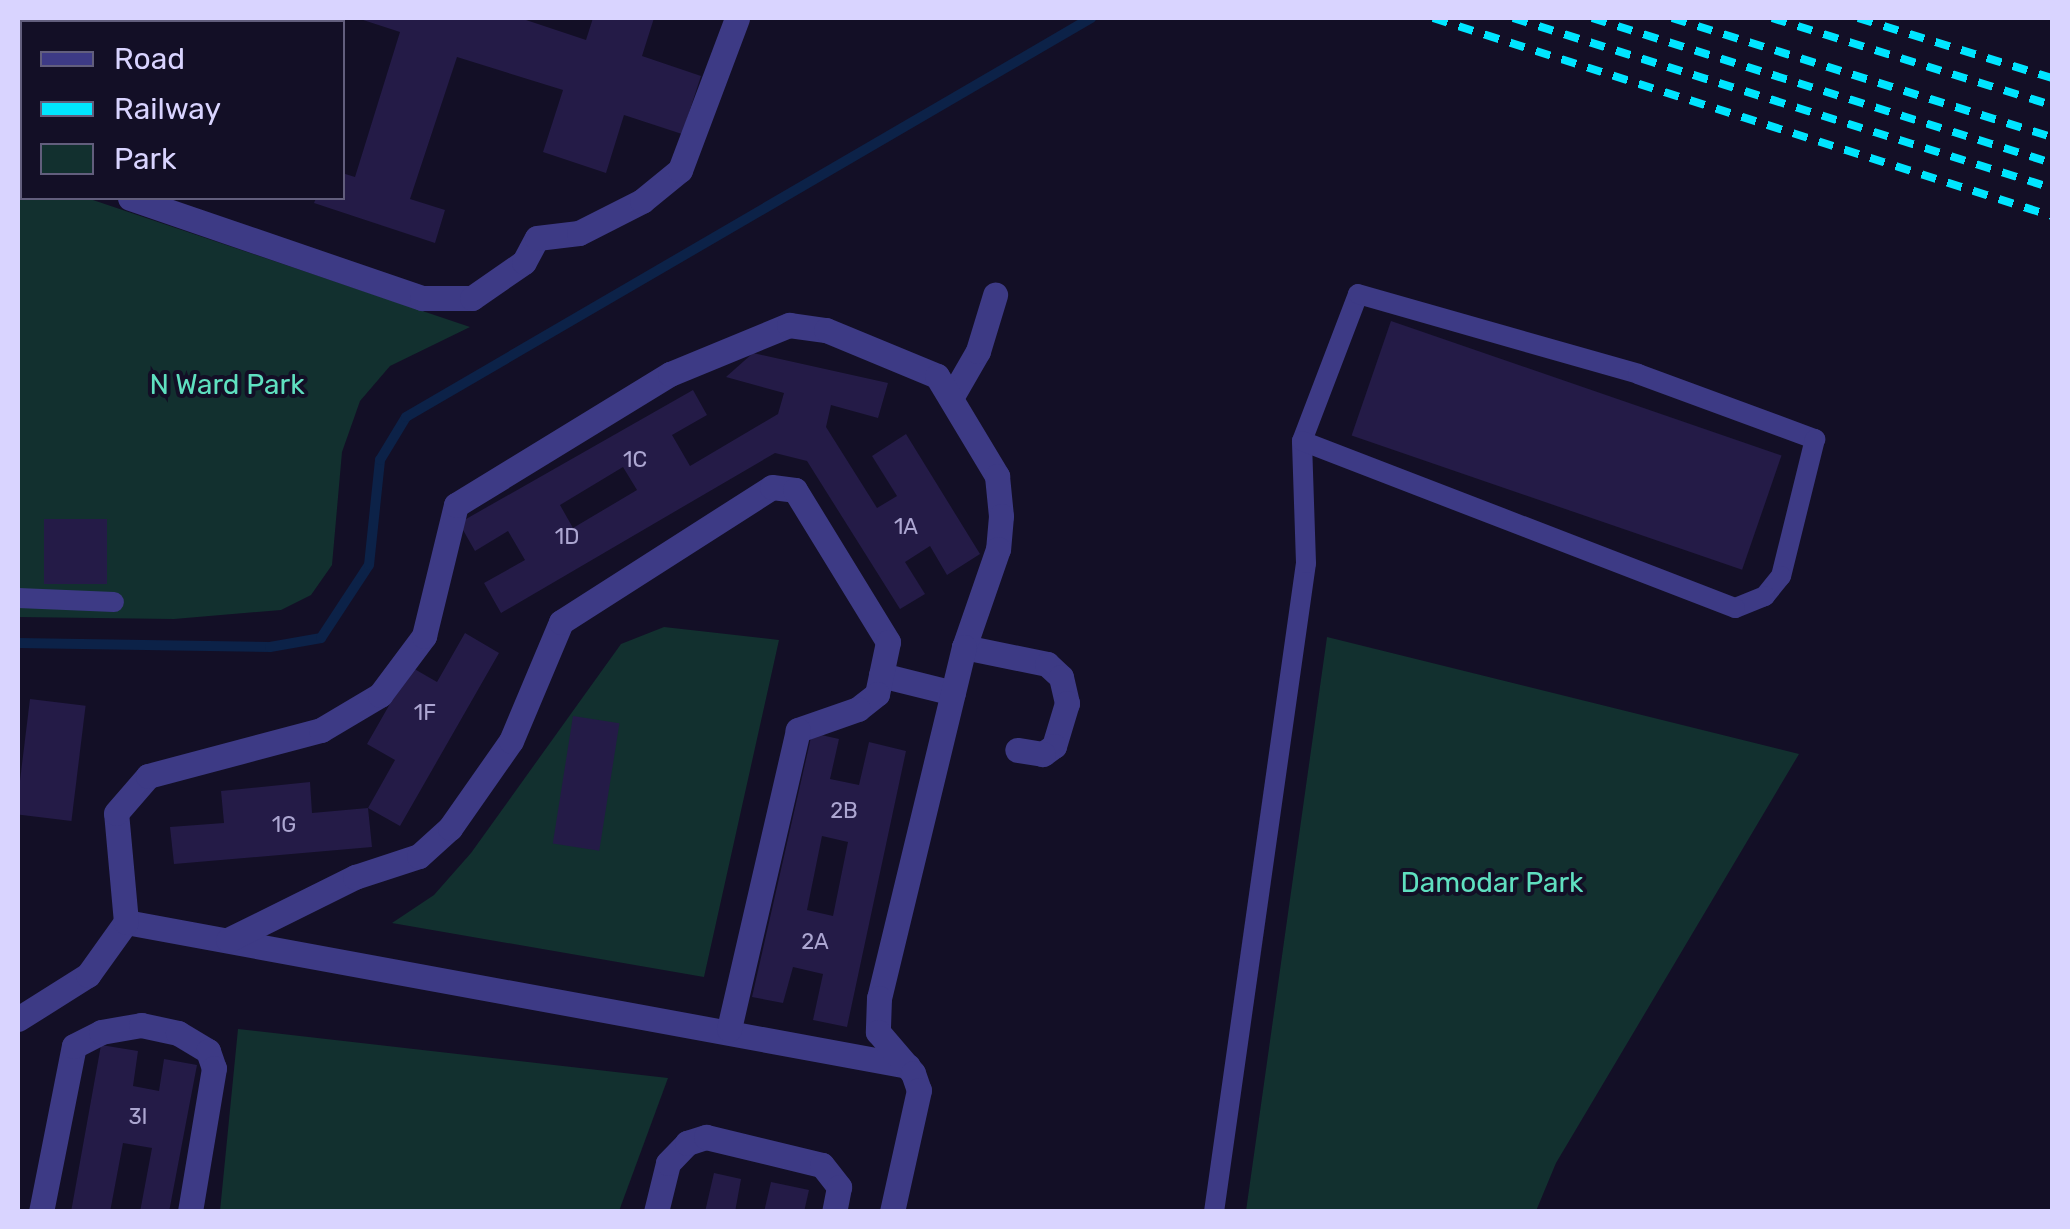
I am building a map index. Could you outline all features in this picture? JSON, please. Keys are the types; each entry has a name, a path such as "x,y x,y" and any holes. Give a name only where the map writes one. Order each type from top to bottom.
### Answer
{"street":[{"path":"136,200 422,298 472,298 524,262 537,238 579,232 642,201 680,170 737,18"},
{"path":"951,398 978,351 995,295"},
{"path":"18,1019 88,975 126,922 116,813 148,776 321,730 380,695 424,636 456,505 670,374 790,325 826,330 892,354 937,376 997,476 1001,516 998,549 964,647 879,998 878,1032 908,1066 918,1090 892,1212"},
{"path":"228,940 355,877 419,856 450,828 511,741 560,622 772,487 795,490 888,642 877,694 858,709 798,730 730,1029"},
{"path":"964,647 1047,664 1062,677 1067,702 1054,746 1043,754 1016,750"},
{"path":"881,675 953,693"},
{"path":"126,922 730,1029 908,1066"},
{"path":"41,1212 74,1046 102,1032 141,1025 178,1033 208,1051 214,1068 190,1212"},
{"path":"656,1212 668,1163 687,1143 706,1137 822,1165 839,1186 834,1212"}],"lane":[{"path":"1214,1212 1306,563 1302,441 1358,294 1638,374 1815,440 1781,576 1766,596 1735,608 1302,441"},
{"path":"18,598 114,602"}],"green space":[{"name":"N Ward Park","path":"18,174 20,200 93,200 470,327 390,366 360,401 342,452 332,565 311,595 281,610 174,619 18,617"},
{"path":"664,627 779,640 704,977 392,923 434,895 471,853 621,644"},
{"name":"Damodar Park","path":"1327,637 1799,754 1556,1163 1536,1211 1246,1211"},
{"path":"238,1029 668,1078 619,1211 220,1211"}],"building":[{"path":"28,18 97,18 62,20"},
{"path":"357,18 520,18 586,40 593,18 654,18 642,56 701,76 682,134 624,115 606,173 543,152 563,90 457,57 410,199 445,210 435,243 314,203 345,200 345,174 355,177 400,32"},
{"path":"1391,321 1781,455 1742,570 1352,435"},
{"path":"753,353 888,383 878,418 831,405 826,427 877,508 897,496 872,456 906,434 980,554 947,575 930,546 905,562 925,594 900,609 807,461 775,453 501,613 484,583 525,560 508,531 475,551 459,523 693,390 707,415 672,435 690,466 778,414 784,393 726,377","holes":["623,467 637,490 573,528 560,505"]},
{"path":"44,519 107,519 107,584 44,584"},
{"path":"465,633 499,653 400,826 368,808 395,760 367,744 411,667 437,682"},
{"path":"30,699 86,706 71,821 18,814"},
{"path":"573,716 619,723 599,851 553,843"},
{"path":"812,733 839,739 830,779 859,785 869,742 906,751 847,1027 813,1020 823,974 793,967 783,1003 752,997","holes":["822,836 848,842 833,916 807,910"]},
{"path":"310,782 312,813 368,808 372,847 174,864 170,827 224,823 221,791"},
{"path":"101,1045 138,1051 133,1086 159,1091 164,1059 197,1065 169,1212 140,1212 152,1148 123,1143 110,1212 71,1212"},
{"path":"714,1173 741,1179 735,1212 705,1212"},
{"path":"771,1182 809,1190 804,1212 764,1212"}],"waterway":[{"path":"18,643 270,647 321,638 369,565 380,460 406,417 1091,18"}],"railway":[{"path":"1433,18 2052,216"},
{"path":"1513,18 2052,188"},
{"path":"1592,18 2052,163"},
{"path":"1672,18 2052,137"},
{"path":"1772,18 2052,105"},
{"path":"1858,18 2052,78"}]}
